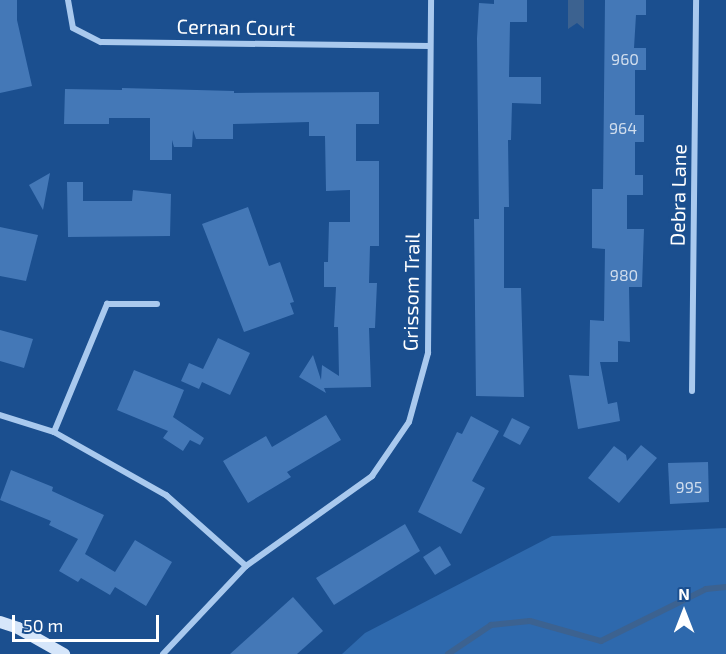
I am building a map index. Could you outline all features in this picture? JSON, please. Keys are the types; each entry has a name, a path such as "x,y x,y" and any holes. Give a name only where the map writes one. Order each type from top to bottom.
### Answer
{"main road":[{"path":"0,622 18,628 64,654"}],"street":[{"name":"Cernan Court","path":"68,0 73,28 101,42 430,46"},
{"name":"Grissom Trail","path":"163,654 246,566 372,476 409,422 428,353 431,0"},
{"name":"Debra Lane","path":"692,391 696,0"},
{"path":"54,432 107,304 157,304"},
{"path":"0,415 54,432 166,495 246,566"}],"shaded area":[{"path":"568,0 584,0 584,29 577,23 568,29"},
{"path":"726,528 726,654 342,654 365,633 552,536"}],"building":[{"path":"0,0 17,0 17,20 32,86 0,93"},
{"path":"494,0 527,0 527,22 510,22 509,77 541,77 541,104 512,103 511,140 508,140 509,207 504,207 504,288 521,288 524,397 476,396 474,219 479,219 477,38 479,3 494,4"},
{"path":"605,0 646,0 646,15 636,15 634,48 646,48 646,70 635,70 635,115 644,115 644,142 635,142 635,175 643,175 643,195 627,195 627,229 644,229 642,287 629,287 630,342 618,341 618,362 600,362 608,404 617,402 620,421 578,429 569,375 589,376 590,320 604,321 605,249 592,248 592,189 603,189"},
{"path":"122,88 234,91 234,93 379,92 379,124 356,124 356,161 379,161 379,246 370,246 369,283 377,283 375,328 369,328 371,387 324,388 326,393 299,377 313,355 321,380 322,365 339,376 338,327 334,327 336,287 324,287 324,262 328,262 329,222 350,222 350,190 326,191 325,136 309,136 309,122 233,124 233,139 196,139 193,130 192,147 174,147 172,140 172,160 150,160 150,118 109,118 109,124 64,124 65,89 122,90"},
{"path":"50,173 43,210 29,185"},
{"path":"67,182 83,182 83,201 132,201 133,190 171,194 170,236 68,237"},
{"path":"248,207 269,266 280,262 294,302 290,303 294,314 244,332 202,224"},
{"path":"0,227 38,235 26,281 0,276"},
{"path":"0,330 33,339 24,368 0,361"},
{"path":"218,338 250,353 230,395 202,382 199,389 181,381 189,363 203,369"},
{"path":"134,370 184,390 173,417 204,438 200,445 190,440 183,451 163,438 168,431 117,410"},
{"path":"326,415 341,440 287,472 291,477 248,503 223,461 266,436 272,447"},
{"path":"471,416 499,431 472,481 485,488 461,534 418,512 457,432 462,434"},
{"path":"512,418 530,427 520,445 503,436"},
{"path":"641,445 657,458 619,503 588,478 614,446 626,455 627,461"},
{"path":"708,462 709,502 670,504 668,463"},
{"path":"11,470 53,487 52,491 104,515 85,554 115,572 135,540 172,562 146,606 115,587 110,595 81,578 78,582 59,571 78,539 49,525 51,521 0,500"},
{"path":"405,524 420,551 334,605 316,578"},
{"path":"440,546 451,565 435,575 423,557"},
{"path":"293,597 323,631 297,654 230,654"}],"waterway":[{"path":"448,654 491,625 530,621 601,641 706,589 726,587"}]}
